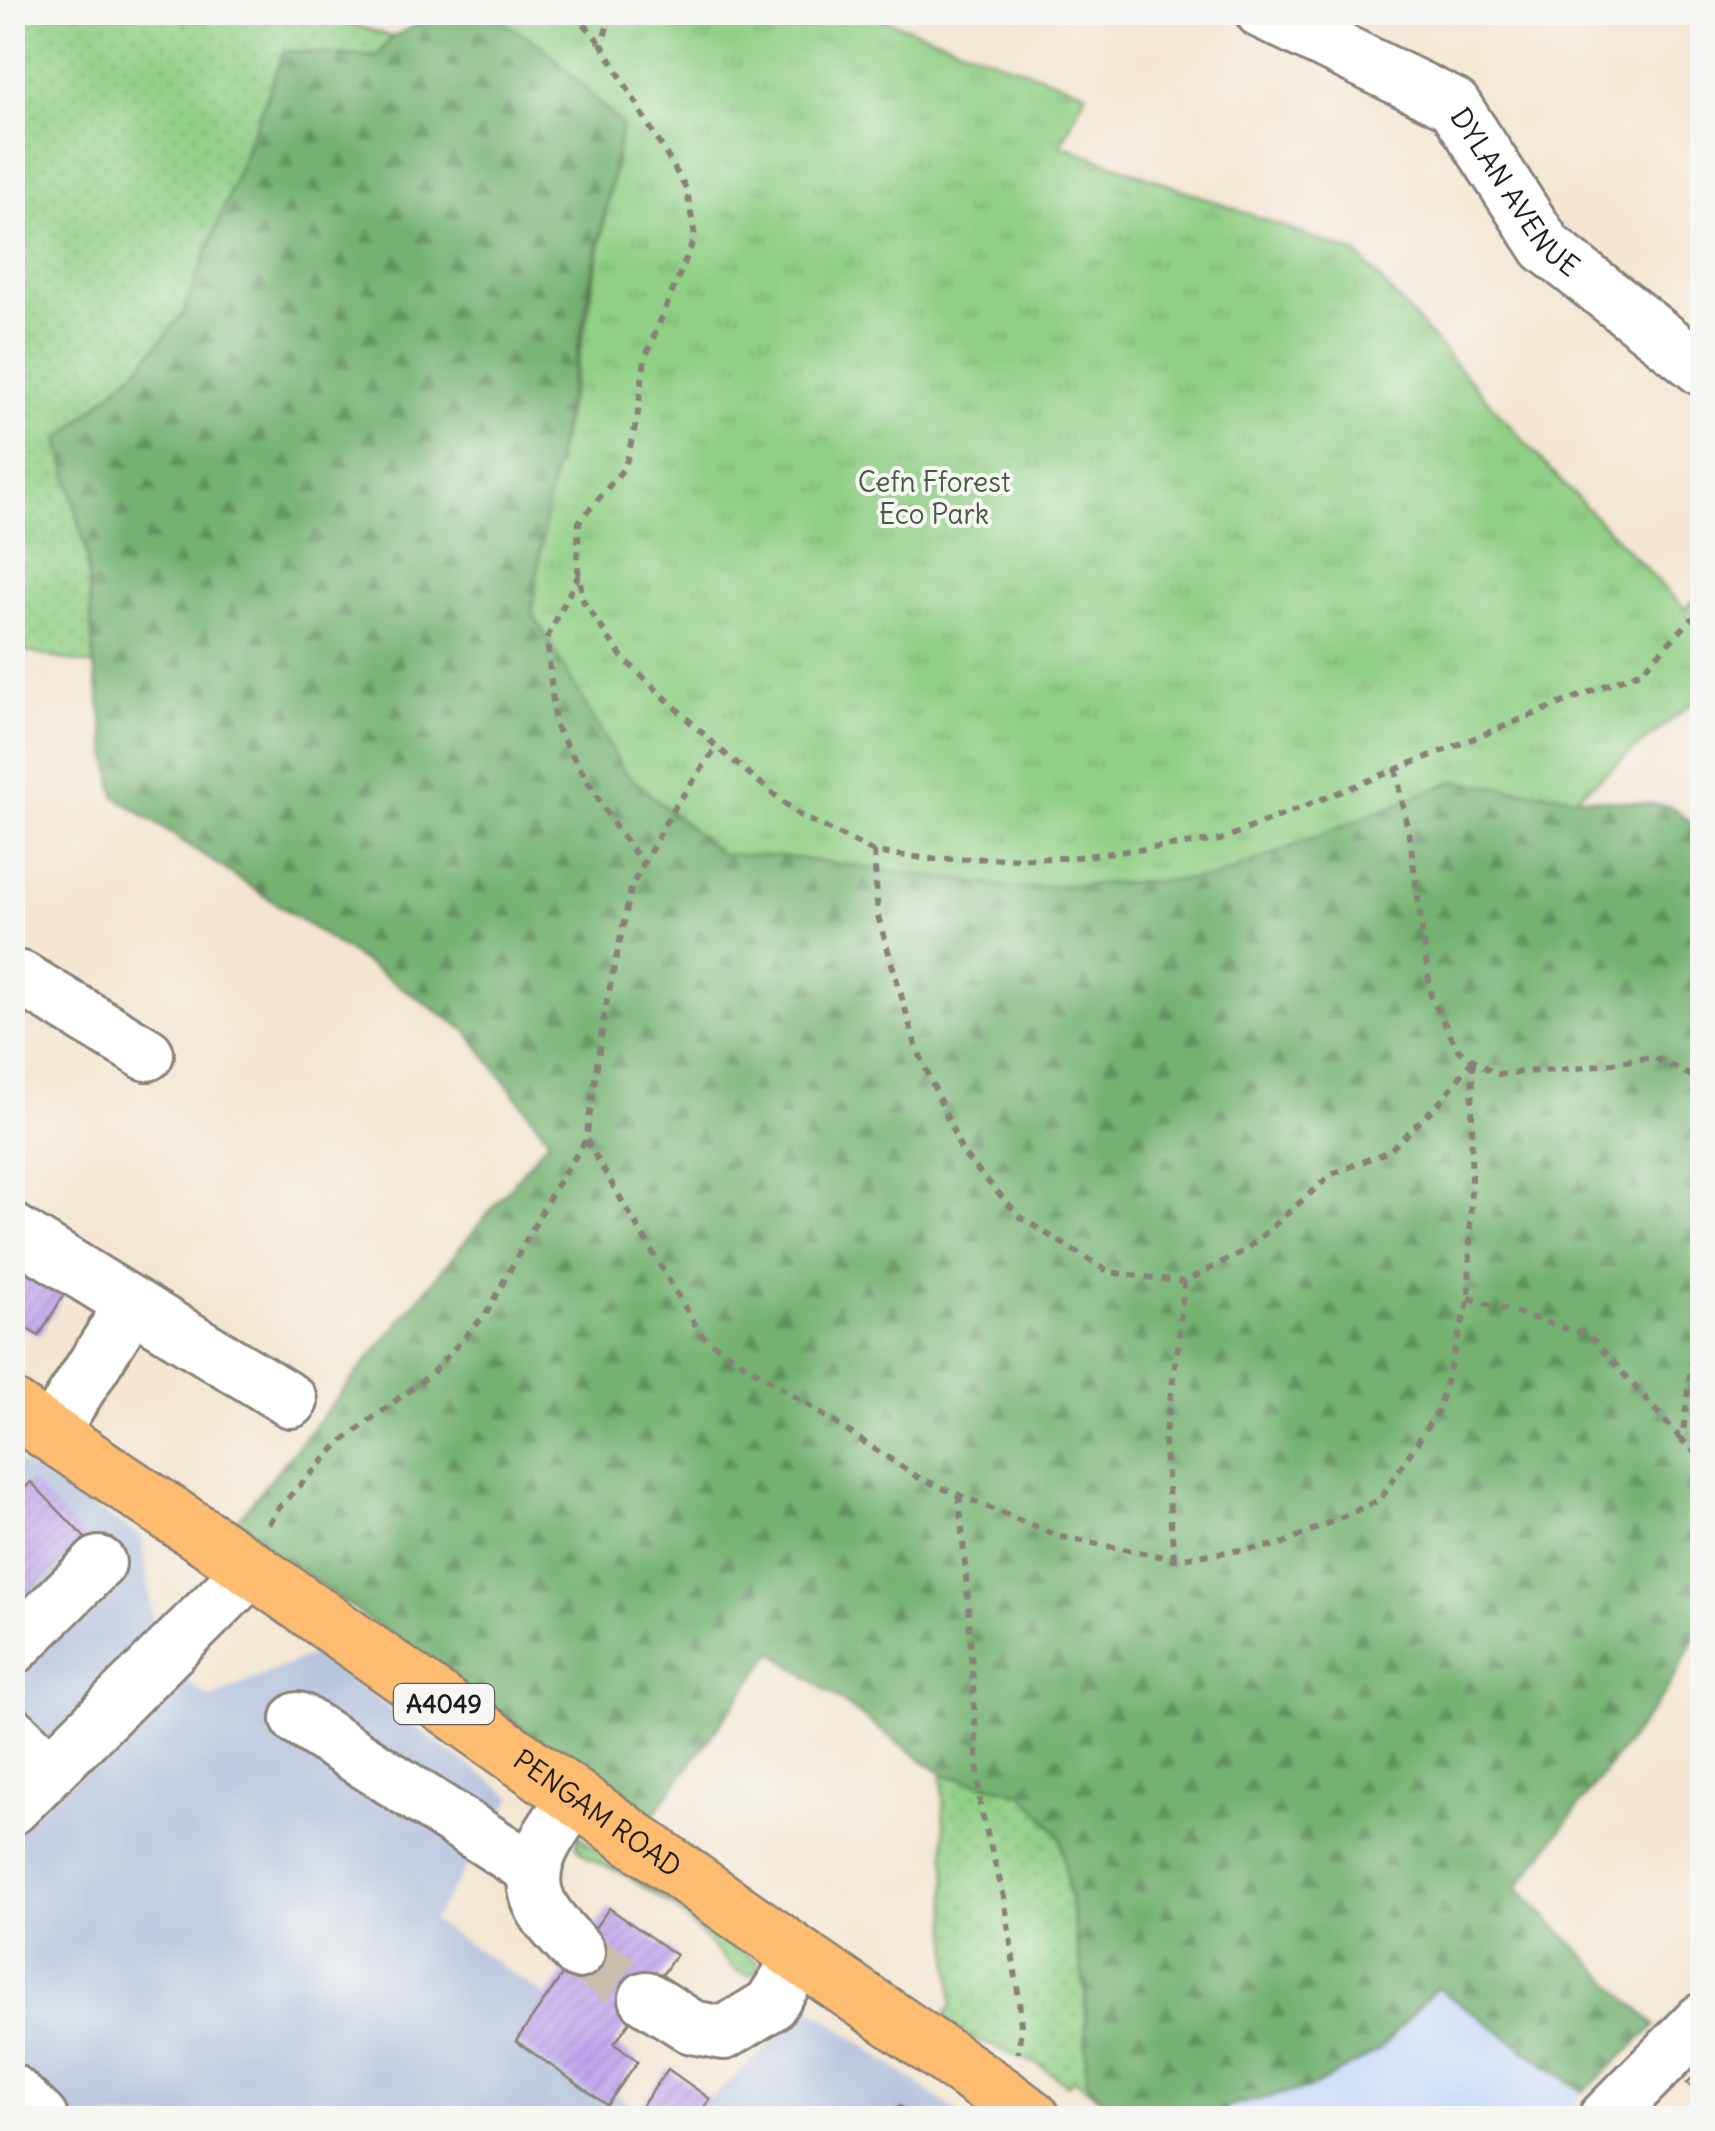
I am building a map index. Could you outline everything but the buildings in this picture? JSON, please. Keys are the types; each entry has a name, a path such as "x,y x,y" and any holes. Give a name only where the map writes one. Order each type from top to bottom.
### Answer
{"main road":[{"name":"PENGAM ROAD","path":"32,1421 248,1566 1032,2118"}],"street":[{"name":"DYLAN AVENUE","path":"1262,12 1454,105 1546,247 1702,369"},
{"path":"26,970 147,1054"},
{"path":"12,1230 291,1402"},
{"path":"32,1421 132,1304"},
{"path":"12,1649 99,1563"},
{"path":"12,1808 235,1586 248,1566"},
{"path":"298,1720 533,1870"},
{"path":"12,1733 50,1770"},
{"path":"575,1797 533,1870 535,1891 546,1914 578,1952"},
{"path":"646,1998 692,2027 724,2033 770,2004 802,1957"},
{"path":"1625,2112 1702,2020"},
{"path":"12,2091 40,2118"}],"path":[{"path":"574,12 602,44 686,190 695,237 645,358 624,468 578,522 578,574 583,601 622,657 717,748 799,815 874,852 931,859 1068,858 1220,840 1642,671 1702,612"},
{"path":"602,44 611,12"},
{"path":"578,574 548,638 555,726 614,825 643,864"},
{"path":"248,1566 274,1513 340,1444 431,1374 486,1314 586,1140 606,1010 632,885 672,810 717,748"},
{"path":"1396,769 1411,846 1431,997 1458,1050 1496,1074 1571,1069 1653,1057 1702,1081"},
{"path":"874,852 878,916 916,1046 963,1154 1021,1218 1109,1272 1184,1282 1246,1250 1332,1174 1389,1151 1441,1101 1473,1060"},
{"path":"586,1140 702,1336 919,1478 1056,1536 1174,1559 1279,1545 1380,1500 1438,1410 1468,1298 1473,1060"},
{"path":"1682,1440 1702,1278"},
{"path":"1174,1559 1164,1440 1184,1282"},
{"path":"1468,1298 1590,1336 1702,1459"},
{"path":"959,1494 980,1806 1004,1897 1021,2028 1018,2062"}],"shaded area":[{"path":"12,1458 142,1537 153,1624 143,1640 179,1676 210,1698 313,1654 513,1797 432,1920 547,1997 516,2042 606,2105 615,2094 651,2118 13,2118"},
{"path":"1437,1987 1584,2092 1560,2118 1216,2118 1230,2106 1313,2087 1378,2051"},
{"path":"811,2008 966,2118 696,2118 710,2099"}],"green space":[{"path":"13,13 316,13 392,37 377,57 284,51 184,312 143,363 59,440 87,554 94,666 13,649"},
{"path":"439,13 488,13 543,46 622,126 547,505 532,612 625,773 720,853 781,856 1016,888 1214,878 1454,781 1670,806 1702,831 1702,1625 1669,1687 1517,1888 1655,2026 1584,2092 1437,1987 1378,2051 1313,2087 1230,2106 1216,2118 1119,2118 1086,2080 1086,1998 1060,1836 1022,1793 942,1774 773,1652 650,1819 234,1524 549,1139 467,1031 115,796 94,666 87,554 59,440 143,363 184,312 284,51 377,57 392,37"},
{"name":"Cefn Fforest Eco Park","path":"488,13 867,13 1086,92 1061,145 1357,254 1550,470 1684,608 1702,594 1702,695 1576,797 1454,781 1214,878 1016,888 781,856 721,854 625,773 532,612 547,505 622,126 543,46"},
{"path":"942,1774 1022,1793 1060,1835 1086,1998 1086,2080 1104,2101 1074,2079 1068,2085 1038,2064 973,2039 943,2019 952,2004"},
{"path":"577,1835 760,1964 758,1971 750,1975 736,1971 676,1909 626,1875 589,1859 577,1847"}],"tunnel":[{"path":"578,1952 646,1998"}]}
